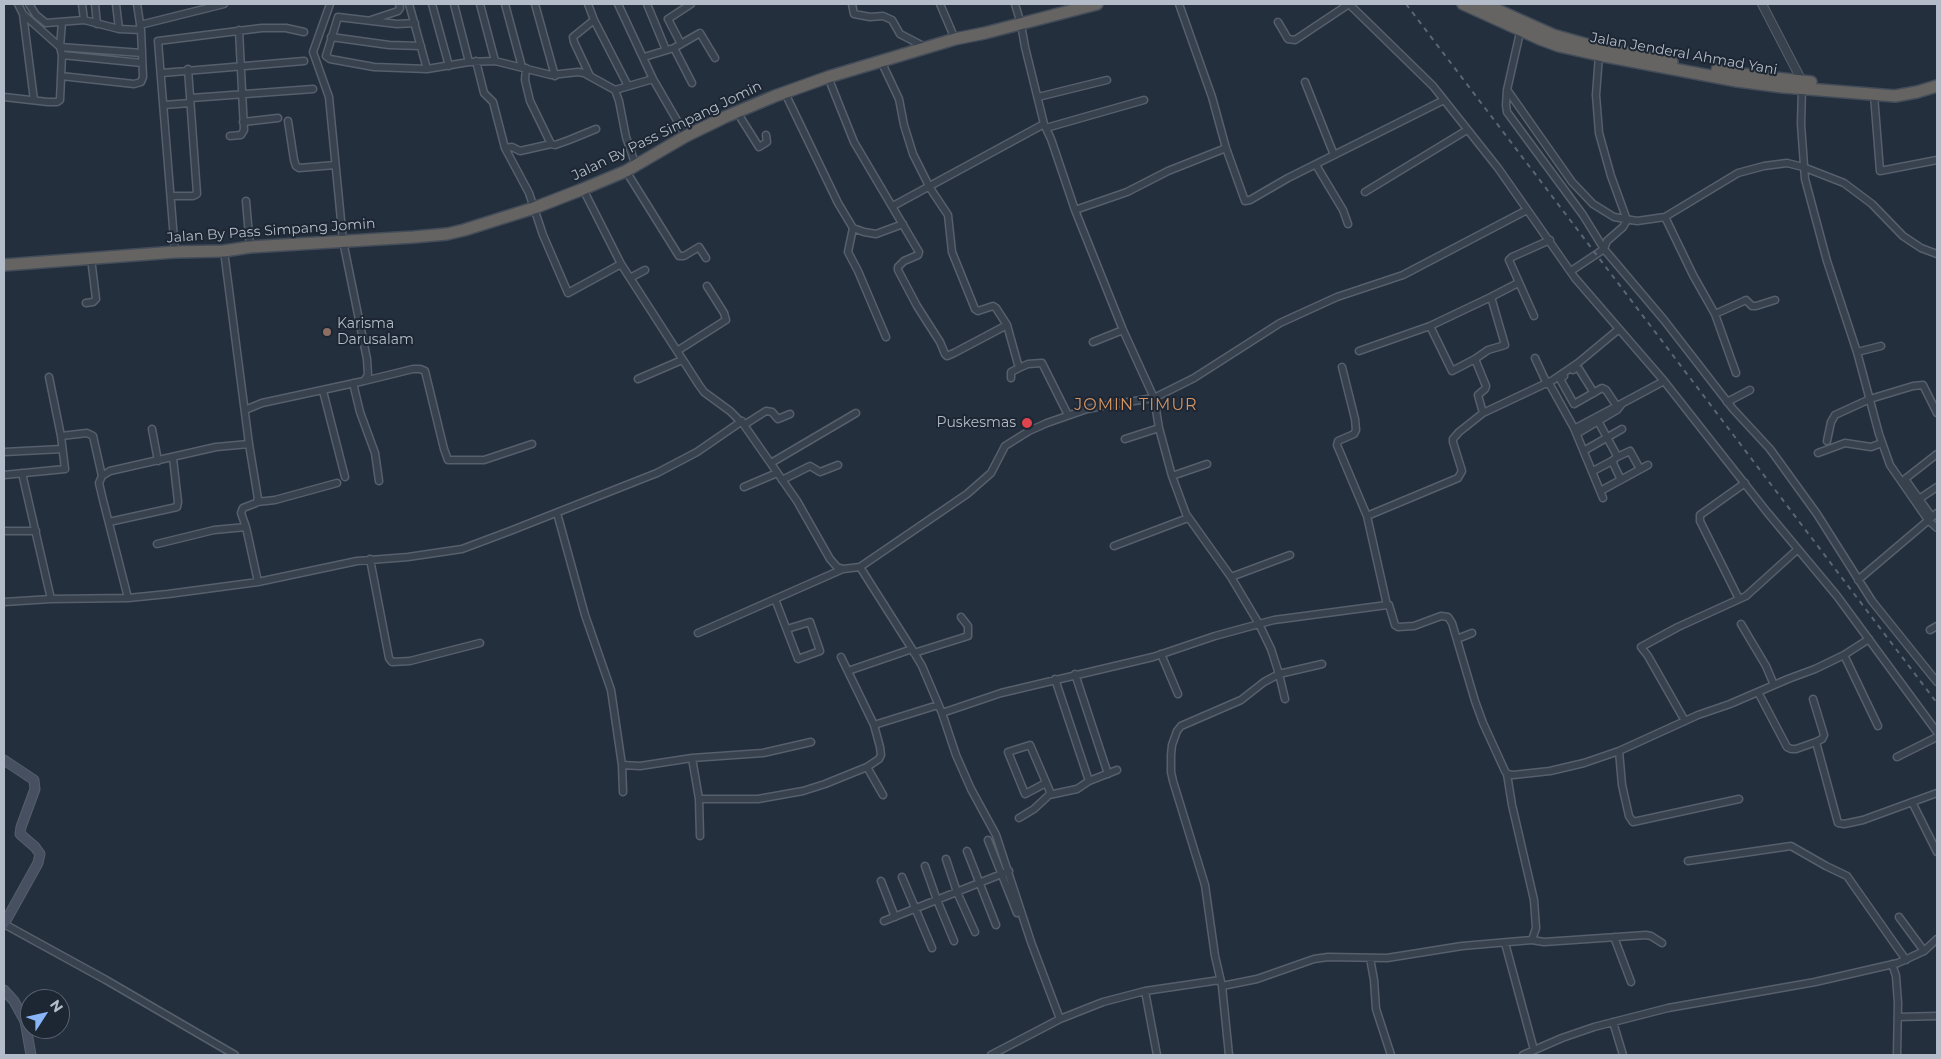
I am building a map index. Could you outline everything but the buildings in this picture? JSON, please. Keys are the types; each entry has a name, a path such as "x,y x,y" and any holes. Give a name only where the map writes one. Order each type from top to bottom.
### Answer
{"highway":[{"name":"Jalan By Pass Simpang Jomin","path":"4,265 447,234 490,223 582,189 631,168 686,136 737,112 828,77 925,47 1098,4"},
{"path":"1463,4 1497,12"},
{"path":"1484,4 1521,26 1553,35 1659,59 1802,85 1894,88 1914,86 1937,79"},
{"name":"Jalan Jenderal Ahmad Yani","path":"1521,26 1550,43 1599,55 1737,81 1802,85 1874,95 1906,95 1937,86"}],"main road":[{"path":"4,760 34,780 35,789 20,827 20,834 40,854 38,864 4,924"},
{"path":"4,990 14,1001 25,1021 31,1055"}],"street":[{"path":"18,4 23,14 34,100"},
{"path":"29,4 42,21 48,23 84,20 119,29 141,28 212,5 224,4"},
{"path":"82,4 84,20"},
{"path":"94,4 97,24"},
{"path":"116,4 119,29"},
{"path":"61,76 134,84 140,83 142,80 142,53 141,28 137,4"},
{"path":"330,4 313,52 329,97 343,241 369,370 364,381"},
{"path":"370,20 398,11 400,8 399,4"},
{"path":"410,4 427,69"},
{"path":"432,4 449,66"},
{"path":"454,4 484,93 493,102 505,148 529,193 542,235 568,293 621,264"},
{"path":"480,4 495,61"},
{"path":"505,4 524,68 530,101 551,144"},
{"path":"535,4 555,76"},
{"path":"588,4 594,20 628,86"},
{"path":"618,4 654,79 686,136"},
{"path":"647,4 666,50"},
{"path":"681,44 668,20 691,4"},
{"path":"852,4 854,14 870,17 883,16 892,20 900,34 925,47"},
{"path":"940,4 955,39"},
{"path":"1015,4 1045,126 1075,210 1123,330 1154,398 1159,428 1172,476 1188,518 1231,577 1259,624 1271,649 1285,699"},
{"path":"1179,4 1212,97 1226,148 1246,202 1444,100"},
{"path":"1278,22 1288,39 1295,40 1349,4 1399,54 1418,70 1498,168 1571,271 1664,381 1837,596 1937,732"},
{"path":"1762,4 1802,85 1803,167 1811,205 1857,352 1882,442 1890,465 1916,500 1932,517 1937,528"},
{"path":"23,14 60,47 142,53"},
{"path":"415,23 397,24 338,17 326,54 330,59 374,67 427,69 472,61 495,61 555,76 578,72 590,76 615,90 619,101 631,168 679,256 684,256 700,247 706,258"},
{"path":"590,76 573,37 594,20"},
{"path":"4,97 58,101 61,96 62,55 60,47 62,22"},
{"path":"1521,26 1507,90 1506,105 1508,112 1583,215 1604,249 1664,320 1727,402 1770,450 1817,514 1880,612 1937,680"},
{"path":"175,252 158,41 239,30 286,28 304,32"},
{"path":"230,136 243,133 239,30"},
{"path":"644,57 674,48 698,34 702,34 715,58"},
{"path":"331,37 389,45 421,46"},
{"path":"674,48 692,83"},
{"path":"62,55 142,63"},
{"path":"1571,271 1604,249 1607,241 1623,227 1627,220 1611,176 1599,133 1596,95 1599,55"},
{"path":"162,73 304,60"},
{"path":"881,61 899,99 904,125 913,154 929,185 948,215 952,252 975,309 978,311 995,307 1007,325 1019,368"},
{"path":"171,196 194,196 197,194 188,70"},
{"path":"828,77 854,142 919,253 904,262 898,267 898,270 945,354 947,356 954,353 1007,325"},
{"path":"615,90 654,79"},
{"path":"1038,97 1107,80"},
{"path":"1305,82 1334,155"},
{"path":"164,106 241,95 313,89"},
{"path":"1507,90 1582,193 1603,212 1614,217 1627,220 1665,217 1738,173 1787,163 1803,167 1844,183 1858,192 1903,236 1921,248 1937,254"},
{"path":"785,93 838,203 853,228 876,234 903,224"},
{"path":"1874,95 1880,171 1937,160"},
{"path":"893,206 929,185 1045,126 1144,100"},
{"path":"737,112 760,147 767,142 766,135"},
{"path":"243,122 278,118"},
{"path":"288,121 296,166 299,168 336,165"},
{"path":"505,148 512,147 523,151 551,144 555,145 596,129"},
{"path":"1365,192 1466,130"},
{"path":"1075,210 1127,192 1168,171 1226,148"},
{"path":"1316,165 1343,210 1348,224"},
{"path":"582,189 621,264 682,360 704,392 743,423 797,501 830,559 837,567 843,569"},
{"path":"246,201 250,247"},
{"path":"698,633 843,569 860,567 981,483 990,473 1003,449 1009,443 1047,423 1108,404 1154,398 1194,378 1280,323 1337,298 1403,275 1527,210"},
{"path":"1665,217 1693,275 1715,314 1736,373"},
{"path":"853,228 848,252 886,337"},
{"path":"1534,316 1509,260 1550,240"},
{"path":"224,251 257,502"},
{"path":"86,303 93,302 96,299 92,258"},
{"path":"630,278 645,270"},
{"path":"1358,351 1430,326 1518,283"},
{"path":"677,351 726,320 724,313 708,286"},
{"path":"1430,326 1452,372 1475,360 1488,350 1505,345 1491,297"},
{"path":"1715,314 1744,301 1752,306 1756,306 1775,300"},
{"path":"1367,516 1458,478 1462,471 1453,439 1459,432 1483,413 1548,383 1578,363 1619,329"},
{"path":"1093,342 1123,330"},
{"path":"1857,352 1881,346"},
{"path":"1535,358 1574,428 1604,498"},
{"path":"638,380 682,360"},
{"path":"1475,360 1486,386 1478,395 1483,413"},
{"path":"1011,378 1010,372 1028,364 1042,363 1068,416"},
{"path":"1342,367 1356,430 1354,434 1338,441 1337,445 1367,516 1387,605 1389,605 1395,624 1398,627 1414,626 1440,616 1448,617 1457,639 1475,701 1507,774 1512,805 1534,900 1536,928 1532,940"},
{"path":"1574,404 1560,379 1576,368 1579,368 1594,393"},
{"path":"245,410 262,403 324,391 417,369 426,371 448,460 484,460 532,444"},
{"path":"4,474 64,470 66,468 49,378"},
{"path":"1621,480 1607,438 1597,419 1664,381"},
{"path":"353,383 360,412 375,453 379,481"},
{"path":"1827,441 1834,415 1870,399 1921,384 1937,413"},
{"path":"1567,408 1604,389 1619,406"},
{"path":"1727,402 1750,390"},
{"path":"324,391 345,477"},
{"path":"4,602 128,598 258,582 370,559 408,557 462,548 639,480 683,460 766,411 772,412 778,419 790,414"},
{"path":"771,464 856,413"},
{"path":"1125,438 1159,428"},
{"path":"152,429 158,461"},
{"path":"1587,449 1622,430"},
{"path":"61,436 91,434 95,441 102,476"},
{"path":"1818,453 1845,443 1871,447 1882,442"},
{"path":"128,598 99,482 102,476 110,471 216,447 249,444"},
{"path":"4,452 62,449"},
{"path":"1595,470 1630,452 1640,469"},
{"path":"1903,480 1937,454"},
{"path":"109,522 177,507 173,458"},
{"path":"1172,476 1207,464"},
{"path":"782,480 810,466 820,472 838,465"},
{"path":"1604,489 1648,465"},
{"path":"744,487 777,472"},
{"path":"22,474 51,599"},
{"path":"258,582 246,527 241,513 242,508 257,502 275,500 337,483"},
{"path":"1739,599 1700,521 1700,516 1745,483"},
{"path":"1916,500 1937,486"},
{"path":"557,513 585,615 611,690 622,765 623,792"},
{"path":"1858,580 1932,517"},
{"path":"1114,546 1188,518"},
{"path":"157,544 214,530 246,527"},
{"path":"4,531 36,531"},
{"path":"1685,721 1641,647 1752,591 1798,549"},
{"path":"1231,577 1290,555"},
{"path":"370,559 390,661 394,663 410,660 480,643"},
{"path":"860,567 913,651 942,713 956,755 996,835 1031,942 1060,1020"},
{"path":"775,599 798,659 820,651 810,622 787,630"},
{"path":"942,713 1001,693 1161,654 1259,624 1302,616 1387,605"},
{"path":"848,672 968,636 968,626 961,617"},
{"path":"1741,624 1766,666 1774,685"},
{"path":"1930,630 1937,626"},
{"path":"1457,639 1472,633"},
{"path":"1507,774 1550,771 1584,763 1619,751 1685,721 1815,669 1844,655 1869,639"},
{"path":"1161,654 1178,694"},
{"path":"1844,655 1878,726"},
{"path":"699,799 758,798 790,793 825,784 867,767 879,759 881,755 874,725 841,657"},
{"path":"1230,1055 1221,983 1215,956 1205,885 1171,772 1172,745 1177,731 1182,726 1241,700 1264,682 1279,674 1322,664"},
{"path":"1076,674 1108,774"},
{"path":"1055,679 1089,781"},
{"path":"1758,692 1787,747 1790,749 1796,749 1822,740 1824,735 1813,699"},
{"path":"874,725 938,706"},
{"path":"1897,757 1937,737"},
{"path":"622,765 640,766 692,758 763,753 811,742"},
{"path":"1816,742 1838,823 1844,824 1862,820 1937,793"},
{"path":"1046,783 1024,794 1008,755 1009,751 1030,745 1051,794"},
{"path":"1619,751 1622,785 1629,816 1633,822 1740,799"},
{"path":"692,758 699,799 700,836"},
{"path":"867,767 883,795"},
{"path":"1019,818 1034,809 1051,794 1077,789 1089,781 1118,770"},
{"path":"1912,802 1937,852"},
{"path":"988,840 1017,913"},
{"path":"1688,861 1791,846 1847,876 1906,960"},
{"path":"966,851 996,925"},
{"path":"946,859 957,892 975,932"},
{"path":"925,866 954,941"},
{"path":"884,921 1009,871"},
{"path":"902,877 932,948"},
{"path":"881,881 895,917"},
{"path":"1899,917 1924,951"},
{"path":"4,924 106,980 235,1055"},
{"path":"992,1055 1060,1020 1103,1002 1145,992 1257,979 1314,959 1339,956 1370,958 1405,955 1462,946 1532,940 1544,942 1646,935 1662,943"},
{"path":"1614,937 1631,982"},
{"path":"1523,1055 1562,1038 1668,1008 1815,982 1892,964 1906,960 1924,951 1937,939"},
{"path":"1505,943 1534,1050"},
{"path":"1370,958 1376,1009 1391,1055"},
{"path":"1892,964 1896,976 1897,1055"},
{"path":"1145,992 1157,1055"},
{"path":"1898,1017 1937,1016"},
{"path":"1614,1022 1623,1055"}],"railway":[{"path":"1406,4 1937,703"}],"place":[{"name":"Karisma Darusalam","path":"327,332"},
{"name":"Puskesmas","path":"1027,423"}],"district":[{"name":"JOMIN TIMUR","path":"1136,405"}]}
